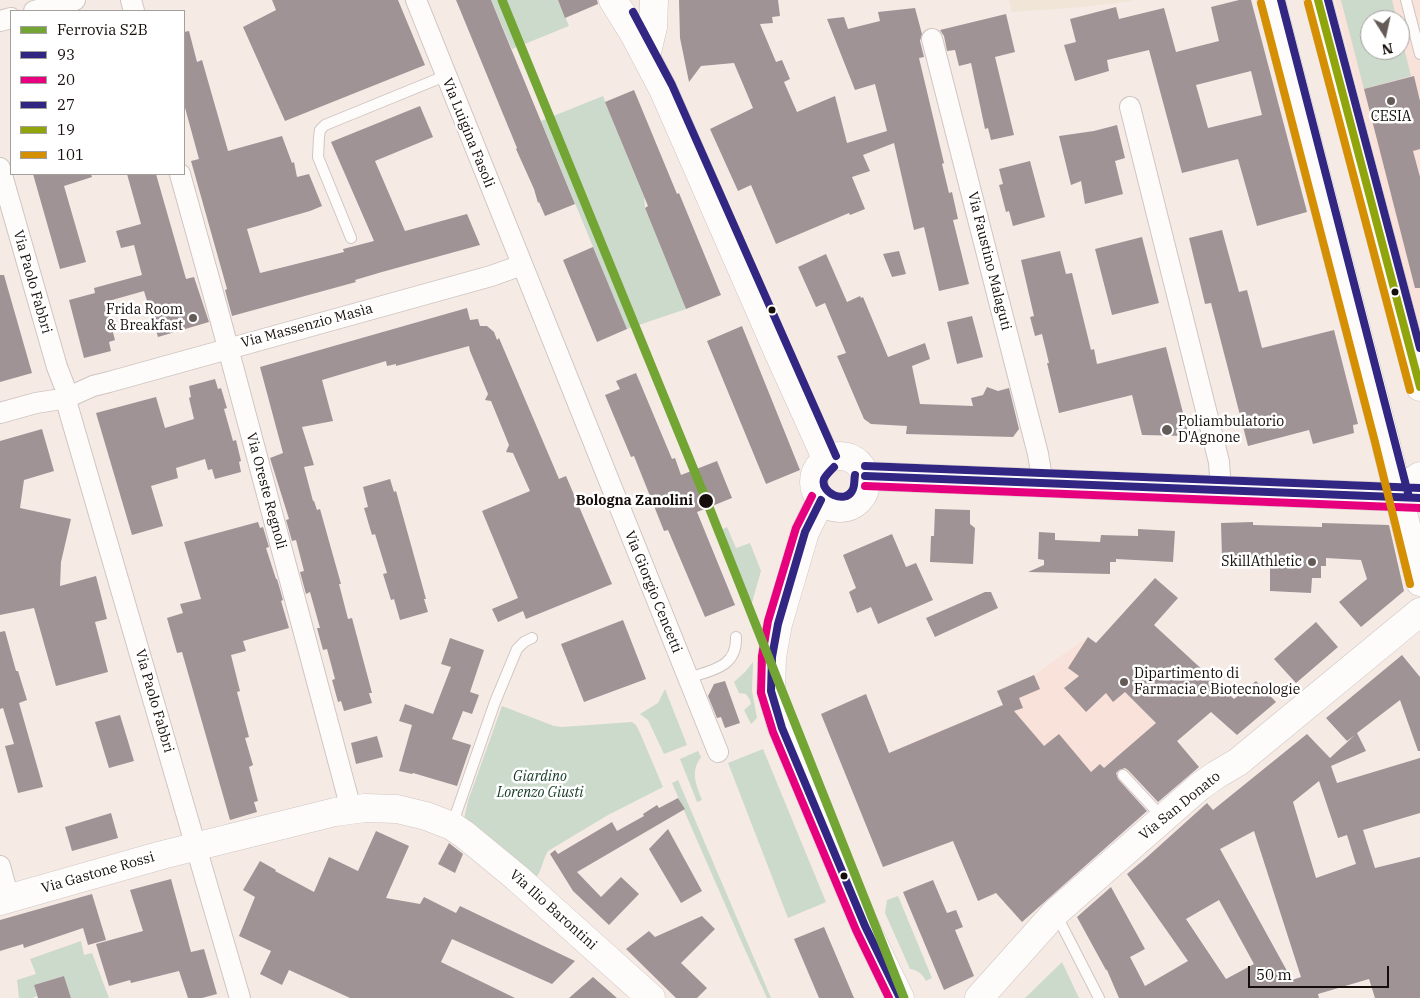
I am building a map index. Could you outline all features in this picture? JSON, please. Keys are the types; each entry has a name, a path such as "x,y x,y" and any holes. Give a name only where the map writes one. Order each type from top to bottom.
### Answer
{"main road":[{"path":"646,56 653,27 654,0"},
{"path":"1271,0 1410,498"},
{"path":"1318,0 1420,387"},
{"path":"626,6 646,56 663,90 778,354 827,460"},
{"path":"835,456 850,458 857,463 865,476 866,485 864,493 859,500 844,508 828,505 821,500 814,489 817,469 835,456"},
{"path":"865,476 1410,498"},
{"path":"1420,476 1407,485 1420,582"},
{"path":"821,500 806,532 778,624 772,658 771,690 782,728 865,926 900,998"},
{"name":"Via San Donato","path":"979,998 1055,913 1163,818 1206,782 1238,762 1420,612"},
{"name":"Via Ilio Barontini","path":"196,847 351,809 397,809 426,816 452,826 494,858 652,998"},
{"name":"Via Gastone Rossi","path":"4,900 196,847"},
{"path":"865,926 874,958 880,998"}],"street":[{"path":"38,10 75,0"},
{"name":"Via Luigina Fasoli","path":"416,0 522,265"},
{"name":"Via Faustino Malaguti","path":"932,39 1038,454 1043,484"},
{"path":"1130,106 1219,462 1221,491"},
{"name":"Via Paolo Fabbri","path":"0,168 60,392 240,998"},
{"name":"Via Oreste Regnoli","path":"180,175 351,809"},
{"name":"Via Massenzio Masìa","path":"0,413 60,392 93,386 472,281 522,265"},
{"name":"Via Giorgio Cencetti","path":"522,265 718,752"},
{"path":"0,866 4,900"}],"lane":[{"path":"1406,0 1420,54"},
{"path":"351,238 318,157 320,130 325,125 446,76"},
{"path":"688,678 724,664 732,657 736,648 736,637"},
{"path":"452,826 517,649 524,642 532,638"},
{"path":"1123,775 1163,818"},
{"path":"1055,913 1099,998"}],"shaded area":[{"path":"1009,0 1131,0 1131,1 1012,12"},
{"path":"1335,0 1420,0 1420,334"},
{"path":"1088,637 1194,727 1125,788 986,875 994,894 978,901 911,743 1002,705 997,691 1034,675"}],"green space":[{"path":"491,0 558,0 569,26 512,49"},
{"path":"1341,0 1392,0 1394,10 1360,10 1360,60 1407,60 1411,76 1364,89"},
{"path":"603,96 644,197 645,208 686,309 627,329 541,121"},
{"path":"727,527 736,548 750,543 761,571 751,606 721,530"},
{"path":"753,662 752,691 757,718 751,724 744,710 751,704 750,700 746,694 739,693 734,682"},
{"path":"665,689 687,745 664,754 648,720 640,714 658,703"},
{"name":"Giardino Lorenzo Giusti","path":"502,706 554,726 562,727 632,722 640,733 663,787 608,815 548,851 536,878 464,819 468,801"},
{"path":"763,749 826,902 788,918 728,763"},
{"path":"698,751 701,757 696,768 695,778 702,800 697,802 680,759"},
{"path":"678,780 771,998 767,998 672,783"},
{"path":"898,896 932,978 926,981 920,973 910,969 885,913 887,900"},
{"path":"81,941 84,955 92,953 109,998 71,998 64,976 34,985 37,996 19,998 17,980 36,974 30,959"},
{"path":"1062,962 1079,998 1025,998"}],"building":[{"path":"272,0 398,0 425,65 285,121 243,27 276,10"},
{"path":"456,0 491,0 575,204 545,216 538,203 534,189"},
{"path":"558,0 597,0 598,4 565,18"},
{"path":"679,0 778,0 780,16 772,17 773,23 760,24 776,62 782,60 790,79 784,82 797,112 835,96 847,143 887,131 875,84 855,90 827,19 844,17 848,29 880,21 878,12 915,8 922,34 920,41 924,57 919,58 944,163 942,164 949,193 952,192 958,219 953,220 969,284 939,291 924,227 914,230 894,143 863,155 870,171 852,177 865,209 850,215 849,213 776,244 751,185 738,191 710,129 753,108 734,63 701,66 689,82 680,38"},
{"path":"1239,0 1251,0 1307,212 1257,226 1238,159 1182,173 1149,50 1107,60 1109,71 1075,81 1064,45 1076,42 1070,19 1116,7 1119,19 1164,8 1176,52 1219,41 1211,7","holes":["1251,71 1262,115 1208,128 1196,85"]},
{"path":"1006,14 1015,52 995,57 1014,135 991,140 988,128 985,129 971,63 959,66 955,50 947,51 944,36 940,30"},
{"path":"189,31 197,62 202,60 228,151 282,136 292,163 294,162 297,177 309,174 322,206 247,229 260,273 344,252 343,249 374,241 331,142 420,106 433,137 375,161 405,231 467,214 480,245 232,316 225,290 227,289 191,161 199,159 185,108 185,32"},
{"path":"1414,76 1420,101 1420,149 1413,151 1420,177 1420,288 1415,288 1364,89"},
{"path":"634,90 721,295 686,309 645,208 648,206 605,102"},
{"path":"1117,125 1125,158 1115,161 1123,194 1085,204 1081,181 1071,185 1059,136 1094,131"},
{"path":"1030,161 1045,217 1013,226 1009,211 1006,212 999,185 1003,184 999,169"},
{"path":"33,175 91,175 92,177 64,186 86,262 60,269"},
{"path":"127,175 156,175 186,279 194,277 209,322 158,337 144,291 105,302 115,340 109,342 111,351 84,358 69,300 95,293 94,288 142,275 134,245 121,248 116,231 141,224"},
{"path":"1222,230 1239,292 1247,290 1262,348 1334,330 1358,424 1353,425 1354,433 1313,444 1309,430 1248,446 1211,303 1205,304 1189,238"},
{"path":"1142,237 1159,303 1112,315 1095,249"},
{"path":"593,247 627,329 597,342 563,260"},
{"path":"899,251 906,274 892,277 883,254"},
{"path":"1060,251 1066,274 1072,273 1091,350 1094,349 1097,364 1166,347 1189,436 1142,435 1132,395 1059,413 1042,334 1035,336 1030,317 1034,316 1021,260"},
{"path":"826,254 847,302 860,296 861,298 863,297 888,357 925,343 930,359 912,366 920,404 973,406 971,398 983,395 987,387 998,391 1009,388 1019,429 1013,437 906,434 907,426 871,424 864,419 837,356 846,353 825,303 816,307 798,267"},
{"path":"0,275 4,275 32,373 0,382"},
{"path":"467,308 470,320 478,319 480,326 487,326 494,332 497,340 499,338 559,479 566,476 612,584 526,619 523,611 498,622 492,609 518,598 482,511 530,491 513,453 506,452 509,445 491,401 485,400 488,394 469,346 396,366 396,364 387,366 386,361 322,380 333,421 302,427 314,465 304,467 313,501 317,510 320,509 341,584 339,584 348,619 352,618 372,693 369,693 372,703 344,711 341,701 338,702 332,680 335,679 327,649 323,650 317,628 320,628 310,592 306,594 300,572 304,571 296,540 292,541 286,520 289,519 270,458 283,453 260,367"},
{"path":"972,316 983,357 957,364 947,322"},
{"path":"742,326 800,470 766,484 707,341"},
{"path":"636,373 672,459 675,458 681,475 717,461 732,498 697,512 735,605 705,617 668,530 664,531 634,456 631,457 605,395 620,389 616,381"},
{"path":"215,379 218,389 221,388 227,408 224,409 233,441 236,440 241,461 239,462 241,472 215,479 212,469 208,470 205,459 176,468 178,478 151,486 163,526 132,535 96,413 156,397 165,428 194,419 189,398 191,397 189,386"},
{"path":"42,429 54,471 24,480 20,508 71,519 61,562 60,586 96,576 107,619 95,622 108,672 56,686 34,608 0,615 0,441"},
{"path":"390,479 394,492 396,491 428,612 400,620 394,599 391,600 383,574 387,573 375,534 372,535 364,508 368,507 363,487"},
{"path":"935,509 970,510 970,524 975,528 973,564 930,562 931,536 934,536"},
{"path":"258,522 260,528 263,527 269,547 266,548 277,579 289,628 243,641 246,651 231,655 240,691 237,692 249,737 245,738 253,765 249,767 258,801 254,802 257,812 230,820 182,652 177,653 167,618 183,613 180,604 201,599 184,542"},
{"path":"1253,522 1253,525 1322,527 1322,523 1389,525 1404,591 1361,627 1339,602 1367,579 1361,560 1326,558 1326,566 1321,566 1321,578 1312,578 1311,593 1270,591 1270,560 1233,561 1233,557 1222,557 1221,523"},
{"path":"1138,529 1175,531 1173,562 1116,559 1116,562 1110,562 1110,574 1028,572 1044,565 1044,560 1038,559 1039,532 1055,533 1055,540 1100,542 1101,535 1138,536"},
{"path":"892,534 906,567 916,563 933,600 878,624 871,607 857,613 849,592 856,588 843,555"},
{"path":"1155,578 1178,598 1154,625 1234,699 1256,681 1276,702 1237,735 1211,712 1177,741 1199,767 1158,802 1128,770 1125,768 1119,770 1116,773 1118,779 1147,811 1022,922 996,893 978,901 953,841 883,867 821,714 866,694 889,753 1003,705 997,691 1034,675 1040,689 1019,698 1023,708 1014,711 1044,746 1059,734 1091,772 1100,764 1104,768 1156,723 1125,692 1113,702 1106,693 1086,712 1064,688 1079,676 1068,668 1088,637 1096,643"},
{"path":"985,592 991,592 998,608 935,637 926,618"},
{"path":"623,620 646,679 584,702 561,644"},
{"path":"1316,622 1338,647 1296,683 1274,659"},
{"path":"5,631 16,671 18,671 27,700 19,703 43,787 18,793 5,746 14,744 3,708 0,709 0,632"},
{"path":"450,638 484,650 470,692 479,695 472,714 463,711 452,739 471,745 457,786 413,773 399,771 412,725 399,721 405,704 433,714 451,667 441,664"},
{"path":"1402,655 1420,677 1420,751 1418,751 1400,700 1357,733 1366,751 1331,766 1337,783 1420,758 1420,813 1363,830 1375,868 1420,857 1420,998 1375,998 1369,979 1318,994 1319,998 1119,998 1107,970 1077,917 1111,887 1145,949 1130,957 1145,986 1188,961 1127,874 1207,803 1213,810 1307,734 1330,758 1355,735 1347,741 1326,718","holes":["1319,781 1338,838 1347,835 1356,864 1316,878 1293,802","1254,831 1301,977 1292,980 1220,849","1219,900 1254,964 1226,979 1186,919"]},
{"path":"725,681 740,723 725,728 721,717 717,718 708,696 714,684"},
{"path":"120,715 134,761 109,768 95,722"},
{"path":"377,736 383,757 356,764 351,743"},
{"path":"678,798 685,809 577,872 601,897 621,877 639,894 609,925 573,891 550,854 555,850 558,854 612,822 617,831 644,816 643,814 657,805 659,808"},
{"path":"111,813 118,838 72,851 65,827"},
{"path":"668,829 702,891 681,903 649,849"},
{"path":"376,831 409,846 386,898 420,904 424,897 456,913 460,906 575,961 552,984 452,939 441,962 515,998 350,998 289,970 282,985 260,974 271,951 239,936 255,897 243,890 260,861 314,892 329,857 358,871"},
{"path":"449,843 463,854 455,873 438,864"},
{"path":"171,879 191,952 204,949 217,994 202,998 188,998 179,971 131,983 130,980 109,986 96,944 143,931 130,890"},
{"path":"933,880 947,913 956,910 963,927 955,930 974,976 944,990 903,892"},
{"path":"92,894 106,940 88,945 83,928 24,948 23,944 0,951 0,920"},
{"path":"702,916 715,929 681,963 707,988 697,998 676,998 626,949 649,931 655,937"},
{"path":"824,927 854,998 819,998 794,939"},
{"path":"64,976 71,998 38,998 34,985"},
{"path":"593,977 617,998 569,998"}],"rail line":[{"name":"S2B","path":"502,0 707,502 904,998"}],"transit line":[{"name":"27","path":"1281,0 1409,497"},
{"name":"19","path":"1318,0 1420,387"},
{"name":"27","path":"1328,0 1420,348"},
{"name":"101","path":"1261,3 1410,584"},
{"name":"101","path":"1308,3 1410,390"},
{"name":"27","path":"633,12 672,85 836,456"},
{"name":"27","path":"865,466 1420,488"},
{"name":"27","path":"834,467 825,477 824,484 829,492 839,497 849,495 852,491 855,475"},
{"name":"93","path":"865,476 1420,498"},
{"name":"20","path":"865,486 1420,508"},
{"name":"20","path":"812,496 796,528 768,621 762,656 761,693 773,732 856,930 889,998"},
{"name":"93","path":"821,500 805,532 778,624 772,657 771,691 782,728 865,926 900,998"}],"place":[{"name":"CESIA","path":"1391,101"},
{"name":"Frida Room & Breakfast","path":"193,318"},
{"name":"Poliambulatorio D'Agnone","path":"1167,430"},
{"name":"Bologna Zanolini","path":"706,501"},
{"name":"SkillAthletic","path":"1312,562"},
{"name":"Dipartimento di Farmacia e Biotecnologie","path":"1124,682"}]}
